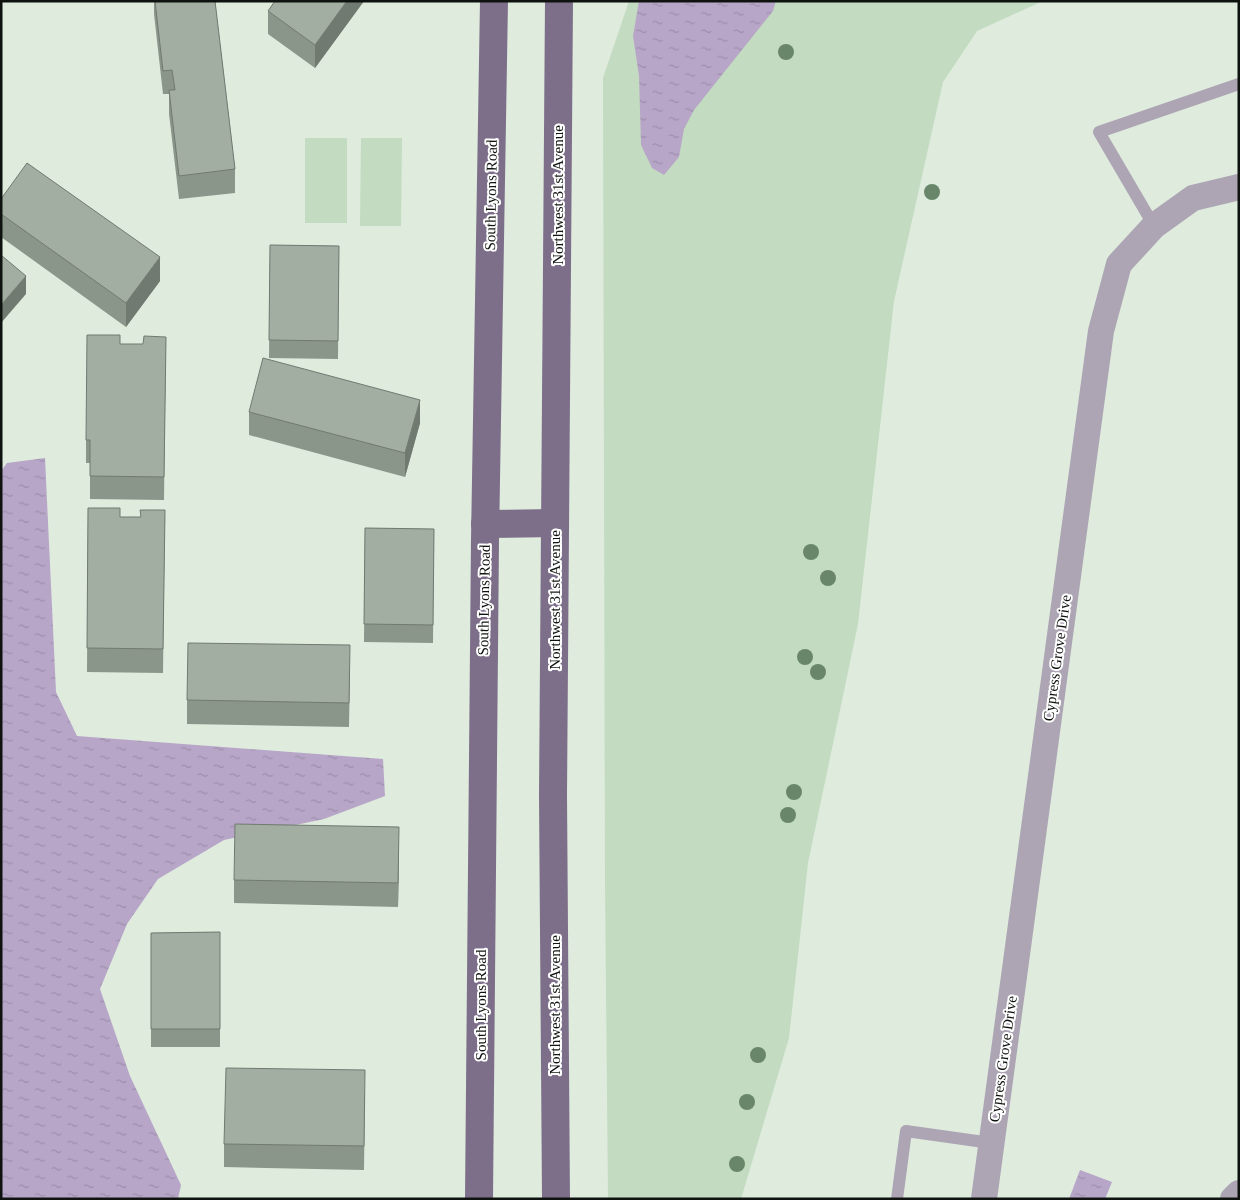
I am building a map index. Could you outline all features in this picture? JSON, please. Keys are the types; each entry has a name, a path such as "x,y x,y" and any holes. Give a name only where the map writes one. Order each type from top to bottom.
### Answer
{"main road":[{"name":"South Lyons Road","path":"479,1199 485,524 494,1"},
{"name":"Northwest 31st Avenue","path":"556,1199 553,805 559,1"},
{"path":"485,524 555,524"}],"street":[{"name":"Cypress Grove Drive","path":"984,1199 1101,331 1119,264 1154,226 1193,198 1239,187"},
{"path":"1233,1199 1239,1193"}],"lane":[{"path":"1154,226 1099,132 1239,84"},
{"path":"897,1199 906,1131 992,1143"}],"green space":[{"path":"629,1 1043,1 977,31 943,82 894,301 858,624 808,863 789,1038 741,1199 608,1199 605,882 603,78"},
{"path":"305,138 347,138 347,223 305,223"},
{"path":"361,138 402,138 401,226 360,226"}],"water":[{"path":"639,1 776,1 773,11 694,110 684,129 679,157 664,175 652,168 641,145 639,76 633,36"},
{"path":"45,458 56,692 77,736 383,759 385,796 324,819 224,840 158,879 127,924 100,989 130,1076 181,1185 178,1199 1,1199 1,471 7,463"},
{"path":"1080,1170 1112,1182 1105,1199 1069,1199"}],"building":[{"path":"155,1 215,1 235,169 179,176 169,90 175,90 172,70 163,71"},
{"path":"275,1 347,1 315,45 268,11"},
{"path":"27,163 160,257 126,303 1,214 1,199"},
{"path":"270,245 339,246 338,341 269,340"},
{"path":"1,255 26,276 1,305"},
{"path":"87,335 120,335 120,344 143,344 144,336 166,337 164,477 90,476 90,440 86,440"},
{"path":"263,358 420,400 405,453 249,412"},
{"path":"88,508 120,508 120,517 141,517 140,510 165,510 163,649 87,648"},
{"path":"365,528 434,529 433,625 364,624"},
{"path":"188,643 350,645 349,703 187,700"},
{"path":"235,824 399,827 398,883 234,880"},
{"path":"220,932 220,1029 151,1029 151,933"},
{"path":"226,1068 365,1070 364,1146 224,1144"}]}
